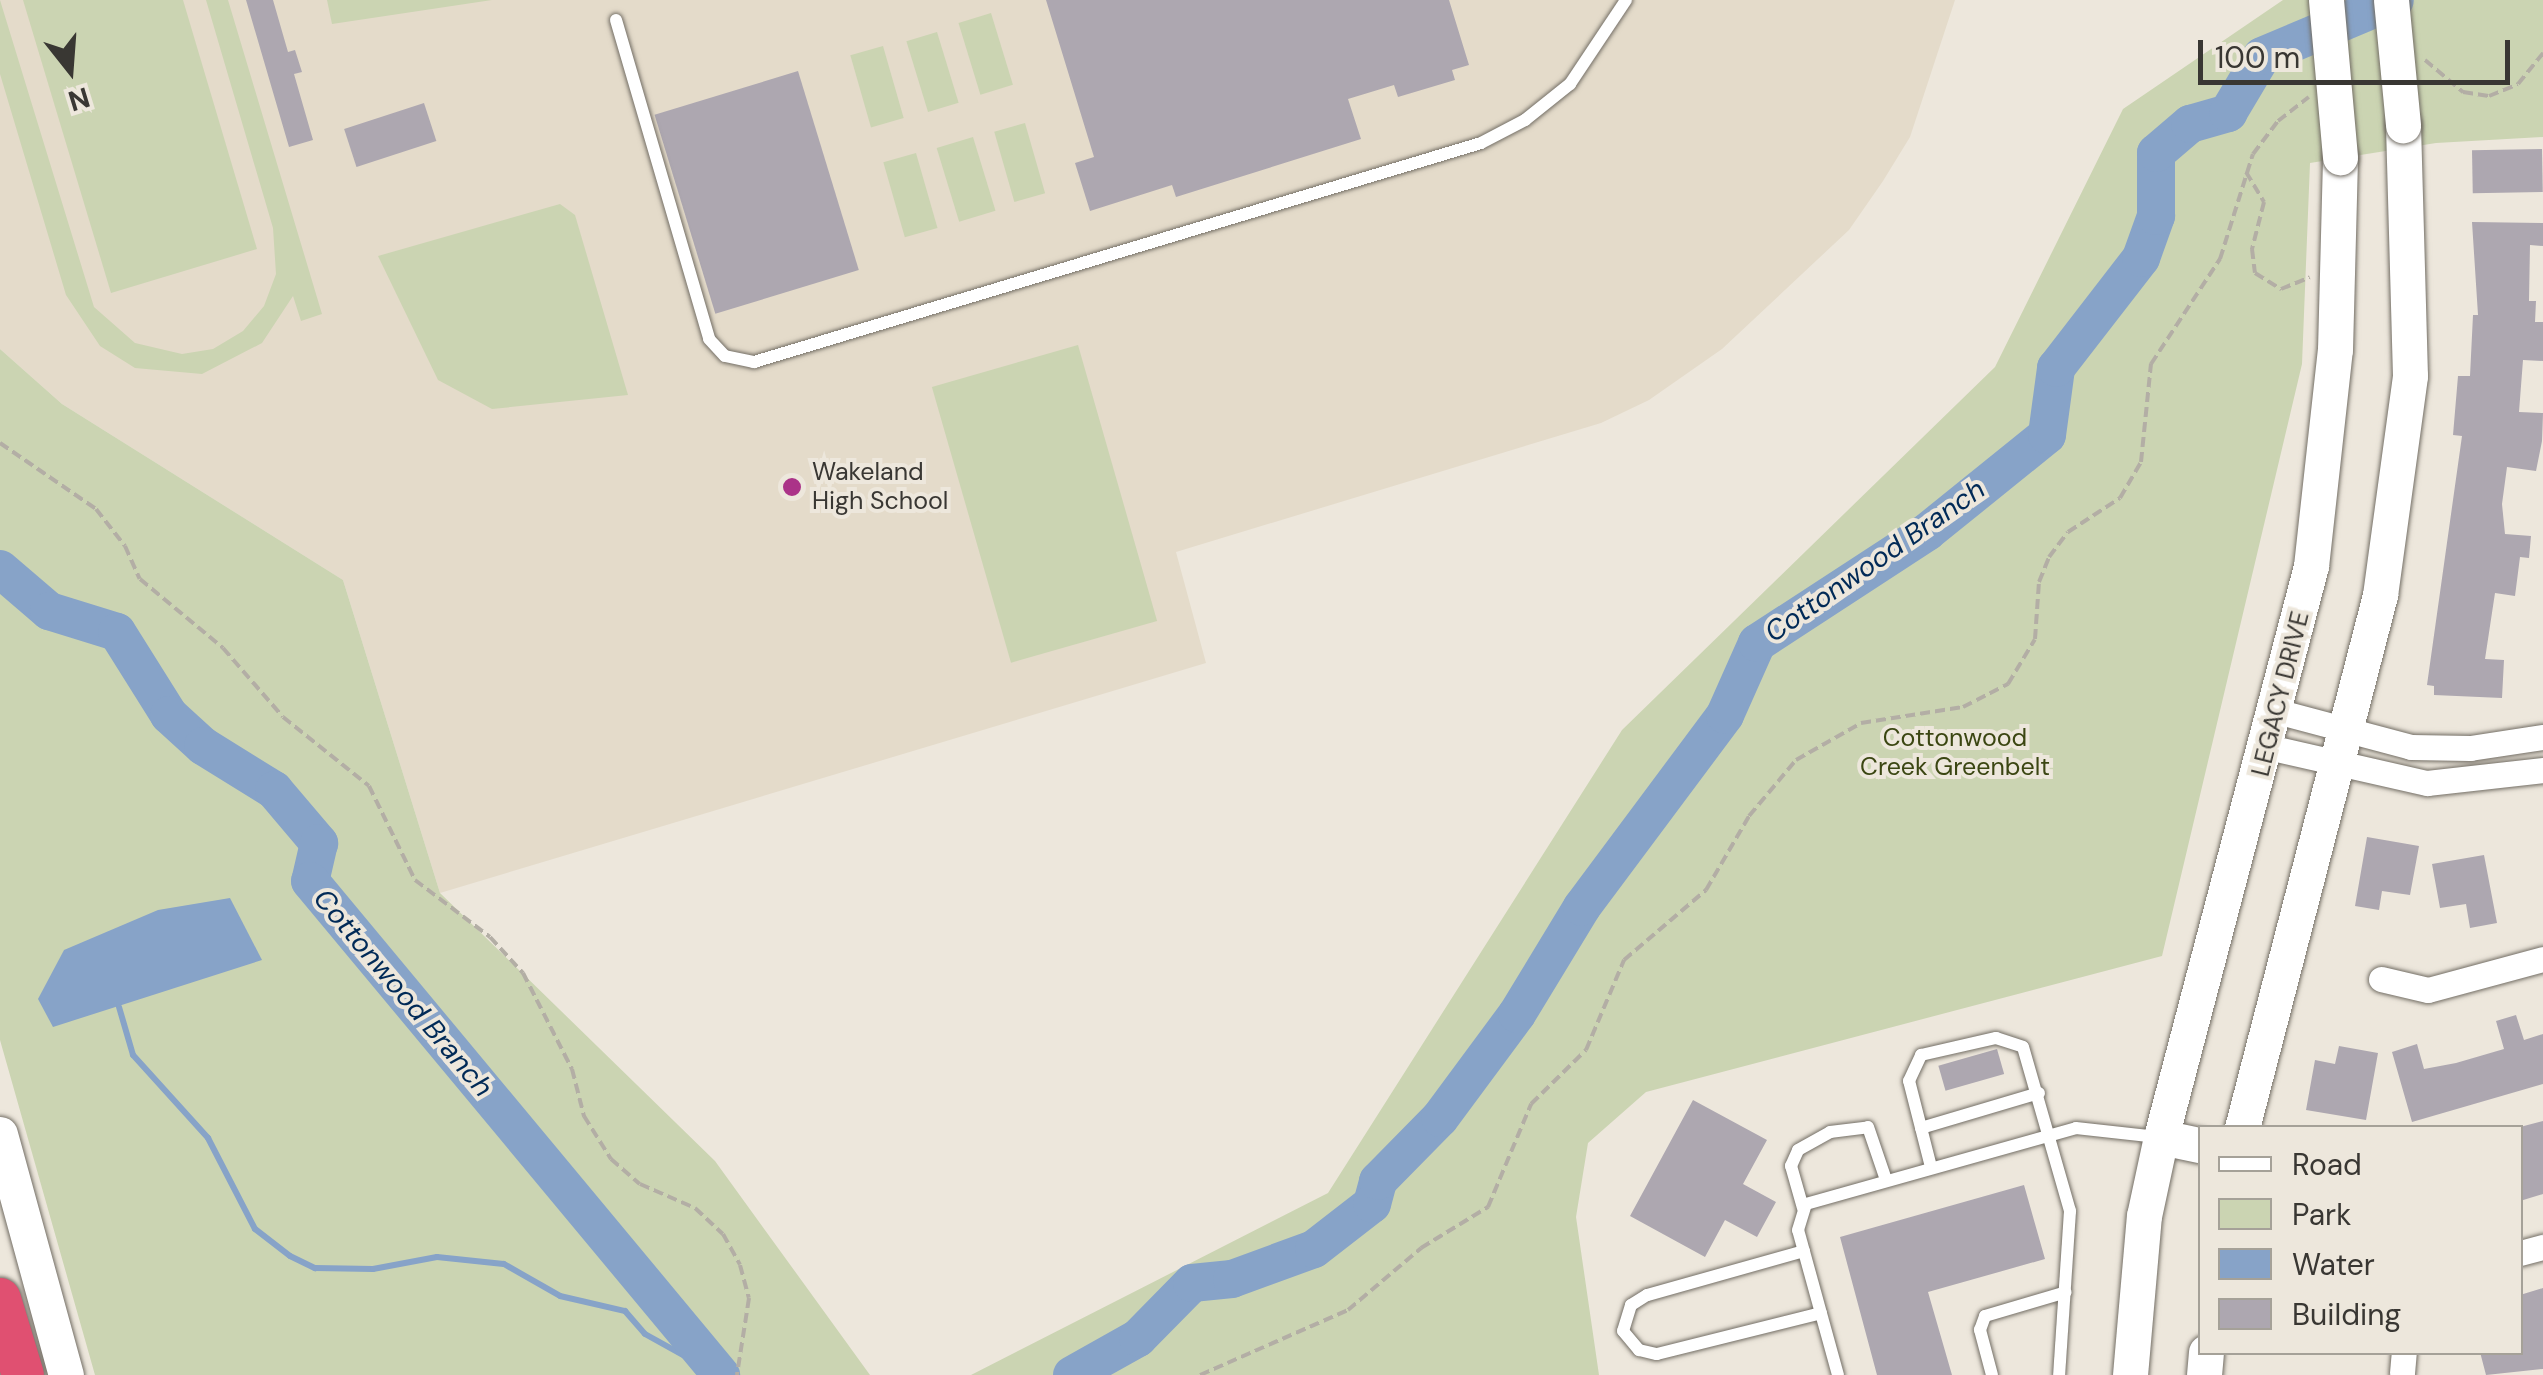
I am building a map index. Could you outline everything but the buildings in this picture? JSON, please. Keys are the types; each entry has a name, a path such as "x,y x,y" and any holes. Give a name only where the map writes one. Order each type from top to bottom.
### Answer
{"highway":[{"path":"0,1299 24,1375"}],"main road":[{"name":"LEGACY DRIVE","path":"2130,1375 2144,1216 2161,1138 2268,747 2312,566 2329,429 2340,157 2326,0"},
{"path":"2243,1125 2380,595 2410,376 2404,124 2391,0"},
{"path":"0,1134 66,1375"},
{"path":"2161,1138 2198,1145"}],"street":[{"path":"2276,711 2338,748 2427,783 2543,770"},
{"path":"2268,747 2444,748 2543,737"},
{"path":"2382,980 2428,990 2543,959"}],"lane":[{"path":"616,20 709,339 725,356 754,362 1481,143 1525,120 1570,84 1626,0"},
{"path":"1931,1167 1909,1081 1921,1055 2014,1040 2030,1058 2070,1210 2059,1375"},
{"path":"1921,1128 2039,1093"},
{"path":"1838,1375 1798,1222 1803,1208 1812,1200 2050,1135 2093,1127 2161,1138"},
{"path":"1803,1208 1791,1166 1798,1150 1830,1132 1868,1128 1886,1180"},
{"path":"1804,1251 1647,1296 1631,1305 1623,1331 1639,1350 1657,1354 1821,1313"},
{"path":"1992,1375 1980,1330 1985,1316 2066,1292"}],"path":[{"path":"2412,59 2430,63 2463,92 2489,96 2518,84 2543,54"},
{"path":"1200,1375 1348,1310 1421,1248 1488,1208 1531,1104 1586,1050 1624,960 1706,890 1749,816 1796,760 1860,723 1963,707 2008,684 2034,639 2039,582 2050,557 2068,532 2120,498 2140,462 2152,364 2220,259 2246,172 2278,121 2324,89"},
{"path":"2246,172 2264,202 2252,250 2255,273 2271,287 2290,290 2317,268"},
{"path":"0,443 96,509 125,546 140,578 223,648 283,717 369,786 414,880 490,936 522,973 572,1069 584,1116 611,1160 640,1184 695,1208 732,1250 749,1298 743,1357 737,1375"}],"shaded area":[{"name":"Wakeland High School","path":"0,0 1955,0 1910,137 1883,181 1849,230 1722,349 1649,400 1601,423 1176,552 1206,663 440,893 343,580 62,404 0,349"}],"green space":[{"path":"0,0 94,307 135,343 182,354 213,349 243,331 264,306 276,274 273,228 206,0 228,0 322,314 301,321 293,296 262,343 202,374 135,368 100,346 66,295 0,74"},
{"path":"23,0 183,0 257,249 111,293"},
{"path":"327,0 492,0 332,24"},
{"name":"Cottonwood Creek Greenbelt","path":"2283,0 2543,0 2543,137 2436,143 2310,163 2302,364 2162,956 1646,1092 1588,1143 1576,1217 1599,1375 971,1375 1328,1193 1622,730 1995,367 2123,109"},
{"path":"991,13 1013,85 980,95 958,23"},
{"path":"937,32 959,103 928,112 906,41"},
{"path":"883,46 904,118 871,127 850,55"},
{"path":"1025,123 1045,193 1014,202 994,132"},
{"path":"973,137 996,211 959,222 937,148"},
{"path":"916,153 937,228 905,237 883,162"},
{"path":"560,204 575,215 628,395 492,409 438,380 378,256"},
{"path":"1078,345 1157,621 1011,663 932,387"},
{"path":"0,349 62,404 343,580 440,893 715,1161 870,1375 95,1375 0,1040"}],"water":[{"path":"230,898 262,960 53,1027 38,999 64,950 158,910"}],"waterway":[{"name":"Cottonwood Branch","path":"1072,1375 1138,1338 1192,1283 1232,1279 1314,1249 1372,1204 1378,1181 1440,1118 1517,1014 1582,907 1725,715 1757,643 1927,532 2047,435 2056,368 2141,258 2156,216 2156,153 2190,124 2228,113 2262,56 2395,0"},
{"name":"Cottonwood Branch","path":"0,569 49,611 117,632 169,715 203,746 274,790 319,843 310,881 721,1375"},
{"path":"119,1007 133,1055 208,1138 255,1229 290,1256 315,1268 373,1269 437,1257 504,1264 560,1296 625,1311 645,1334 719,1375"}],"place":[{"name":"Wakeland High School","path":"792,487"}]}
